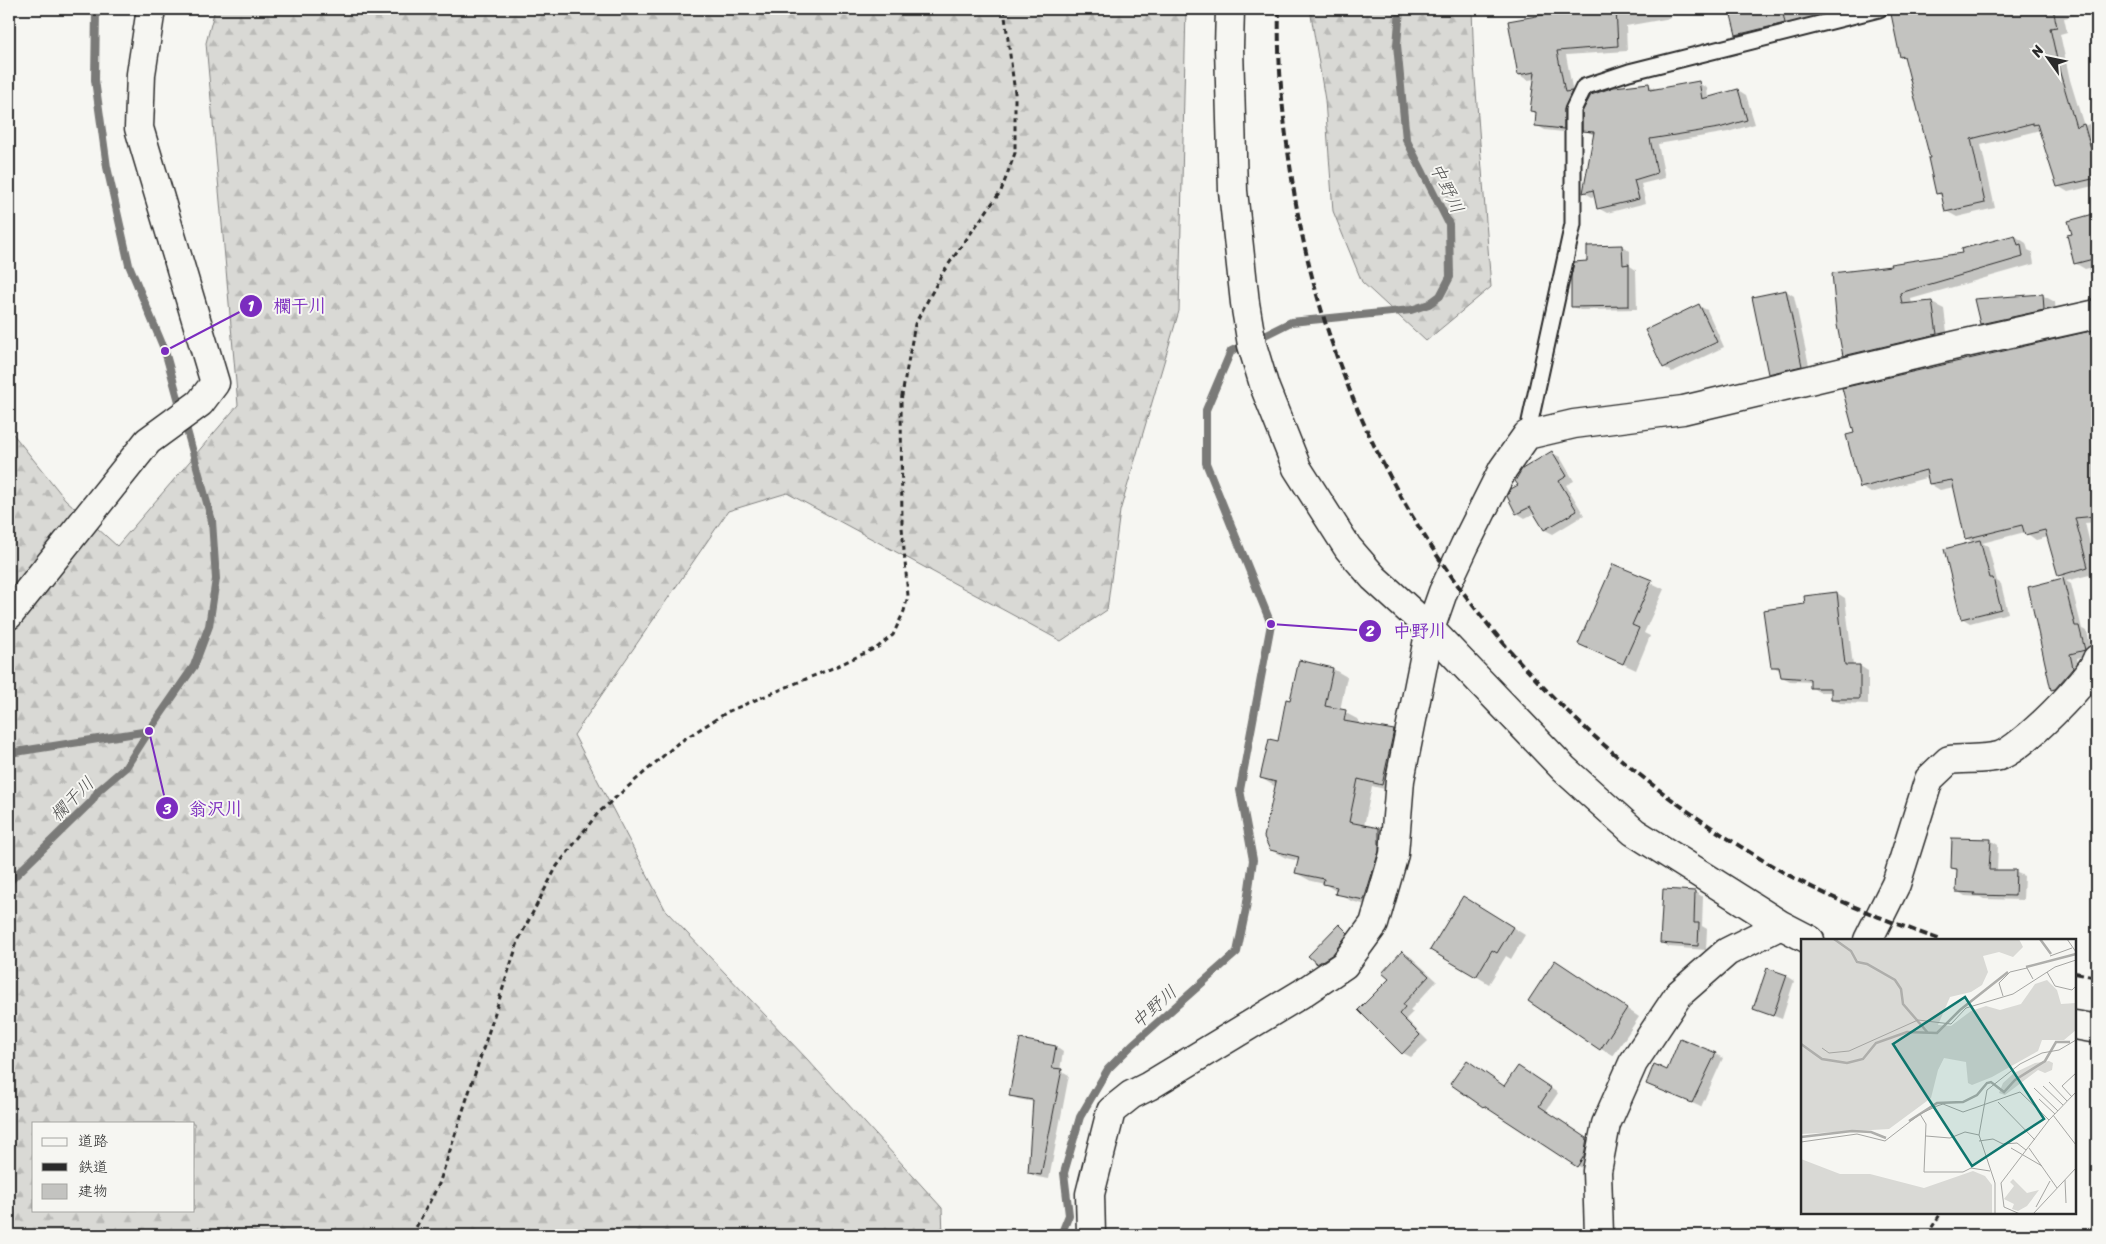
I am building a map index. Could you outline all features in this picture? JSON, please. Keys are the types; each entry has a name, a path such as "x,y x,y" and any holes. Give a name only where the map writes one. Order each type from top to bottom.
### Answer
{"street":[{"path":"9,615 148,441 200,403 215,383 139,128 141,74 151,9"},
{"path":"1230,9 1229,48 1234,191 1245,303 1252,345 1265,388 1297,468 1348,548 1374,578 1430,629 1564,769 1634,832 1781,925 1808,939"},
{"path":"1090,1235 1090,1194 1111,1111 1131,1095 1150,1086 1301,994 1344,965 1374,924 1394,854 1400,780 1430,629 1443,592 1503,469 1527,435 1574,424 1684,410 1957,345 2097,314"},
{"path":"1868,939 1896,884 1929,780 1949,760 2000,756 2071,697 2095,666 2097,660"},
{"path":"1598,1235 1597,1172 1606,1124 1633,1063 1679,994 1727,952 1781,925"},
{"path":"2076,1025 2097,1029"}],"lane":[{"path":"1527,435 1573,224 1573,110 1584,87 1629,72 1879,9"}],"path":[{"path":"412,1235 439,1184 518,939 557,866 598,813 678,743 729,711 835,667 878,647 893,635 904,611 908,596 902,527 901,401 915,324 943,272 1001,191 1015,152 1015,93 1004,9"},
{"path":"1927,1235 1940,1214"}],"green space":[{"path":"215,9 1186,9 1179,311 1120,511 1107,610 1061,641 787,493 728,511 574,735 666,911 807,1059 942,1208 943,1235 9,1235 9,429 65,499 117,546 238,405 206,43"},
{"path":"1310,9 1472,9 1474,65 1491,287 1426,341 1362,282 1333,211 1325,100"}],"building":[{"path":"1576,9 1616,9 1618,46 1557,51 1565,92 1572,91 1564,110 1564,129 1535,126 1536,112 1530,111 1535,72 1518,75 1508,21"},
{"path":"1782,9 1785,23 1736,35 1730,11"},
{"path":"1890,9 2053,9 2057,27 2050,28 2060,73 2076,127 2084,124 2092,152 2097,150 2097,178 2057,187 2037,124 2033,125 2033,123 1971,139 1985,203 1945,212 1941,193 1936,194 1928,158 1930,158 1904,56 1900,57"},
{"path":"1699,81 1702,99 1738,89 1747,120 1719,128 1650,139 1657,173 1634,180 1639,199 1597,209 1593,190 1583,193 1594,132 1582,131 1582,112 1591,95 1614,87 1649,83 1650,90"},
{"path":"2097,213 2097,258 2074,264 2067,235 2072,234 2068,221"},
{"path":"2015,235 2018,245 2021,244 2023,257 1900,293 1902,304 1932,301 1937,334 1843,356 1837,325 1832,273 1891,266 1890,264 1962,253 1961,249"},
{"path":"1622,245 1623,265 1629,264 1629,306 1571,307 1571,277 1574,262 1587,261 1587,246"},
{"path":"1786,290 1802,366 1768,374 1752,297"},
{"path":"2043,294 2044,310 1980,324 1974,299"},
{"path":"1699,304 1717,342 1663,368 1645,330"},
{"path":"2095,330 2097,343 2097,516 2075,518 2088,567 2058,576 2045,530 2025,535 2022,525 1965,539 1952,480 1929,484 1926,470 1860,488 1846,435 1854,433 1842,388"},
{"path":"1552,451 1567,476 1559,481 1577,511 1544,530 1530,507 1516,514 1507,496 1511,489 1518,485 1515,481 1522,469"},
{"path":"1980,540 2001,609 1961,619 1944,549"},
{"path":"1613,564 1652,580 1632,625 1639,628 1623,664 1578,644"},
{"path":"2063,578 2075,626 2079,626 2085,650 2070,654 2073,668 2055,689 2051,690 2028,587"},
{"path":"1837,592 1845,665 1860,665 1860,699 1831,699 1831,688 1810,688 1810,679 1781,677 1779,667 1771,667 1763,610 1805,604 1804,596"},
{"path":"1299,660 1333,668 1325,706 1346,710 1344,721 1394,730 1382,785 1358,779 1349,822 1379,828 1379,851 1364,900 1335,894 1337,887 1323,884 1324,879 1295,873 1299,857 1270,850 1264,837 1276,782 1260,778 1269,739 1278,741 1286,699 1290,700"},
{"path":"1952,838 1991,839 1989,870 2016,870 2015,896 1974,895 1975,893 1956,892 1957,869 1951,868"},
{"path":"1663,889 1695,891 1694,923 1699,923 1698,946 1660,943"},
{"path":"1463,896 1513,927 1497,953 1492,950 1476,977 1430,950"},
{"path":"1339,924 1348,933 1333,954 1317,964 1308,956"},
{"path":"1402,951 1429,976 1403,1004 1405,1007 1399,1014 1420,1035 1402,1054 1358,1010 1389,979 1382,973"},
{"path":"1555,960 1627,1008 1600,1050 1528,1001"},
{"path":"1767,968 1787,975 1773,1016 1753,1009"},
{"path":"1680,1038 1716,1053 1692,1103 1646,1084 1654,1064 1667,1070"},
{"path":"1020,1039 1056,1046 1052,1068 1062,1069 1041,1175 1028,1173 1033,1100 1009,1096"},
{"path":"1467,1060 1504,1086 1518,1066 1551,1088 1539,1106 1587,1138 1584,1156 1577,1167 1450,1084"}],"waterway":[{"name":"欄干川","path":"96,9 95,80 107,167 129,265 165,351 212,521 216,579 209,626 194,666 149,731"},
{"name":"中野川","path":"1257,339 1291,322 1411,310 1429,304 1440,296 1450,277 1449,224 1406,139 1397,45 1400,9"},
{"name":"中野川","path":"1061,1235 1069,1215 1064,1173 1080,1117 1108,1069 1132,1045 1237,952 1246,909 1253,860 1240,790 1271,624 1206,463 1206,410 1231,351 1246,344"},
{"path":"9,753 149,731"},
{"name":"欄干川","path":"9,882 92,801 98,791 126,767 149,731"}],"railway":[{"path":"1279,9 1282,104 1288,151 1295,198 1320,306 1357,407 1404,502 1462,590 1529,672 1606,746 1690,813 1783,872 1821,892 1938,939"},
{"path":"2076,973 2097,977"}],"place":[{"name":"欄干川","path":"165,351"},
{"name":"中野川","path":"1271,624"},
{"name":"翁沢川","path":"149,731"}]}
